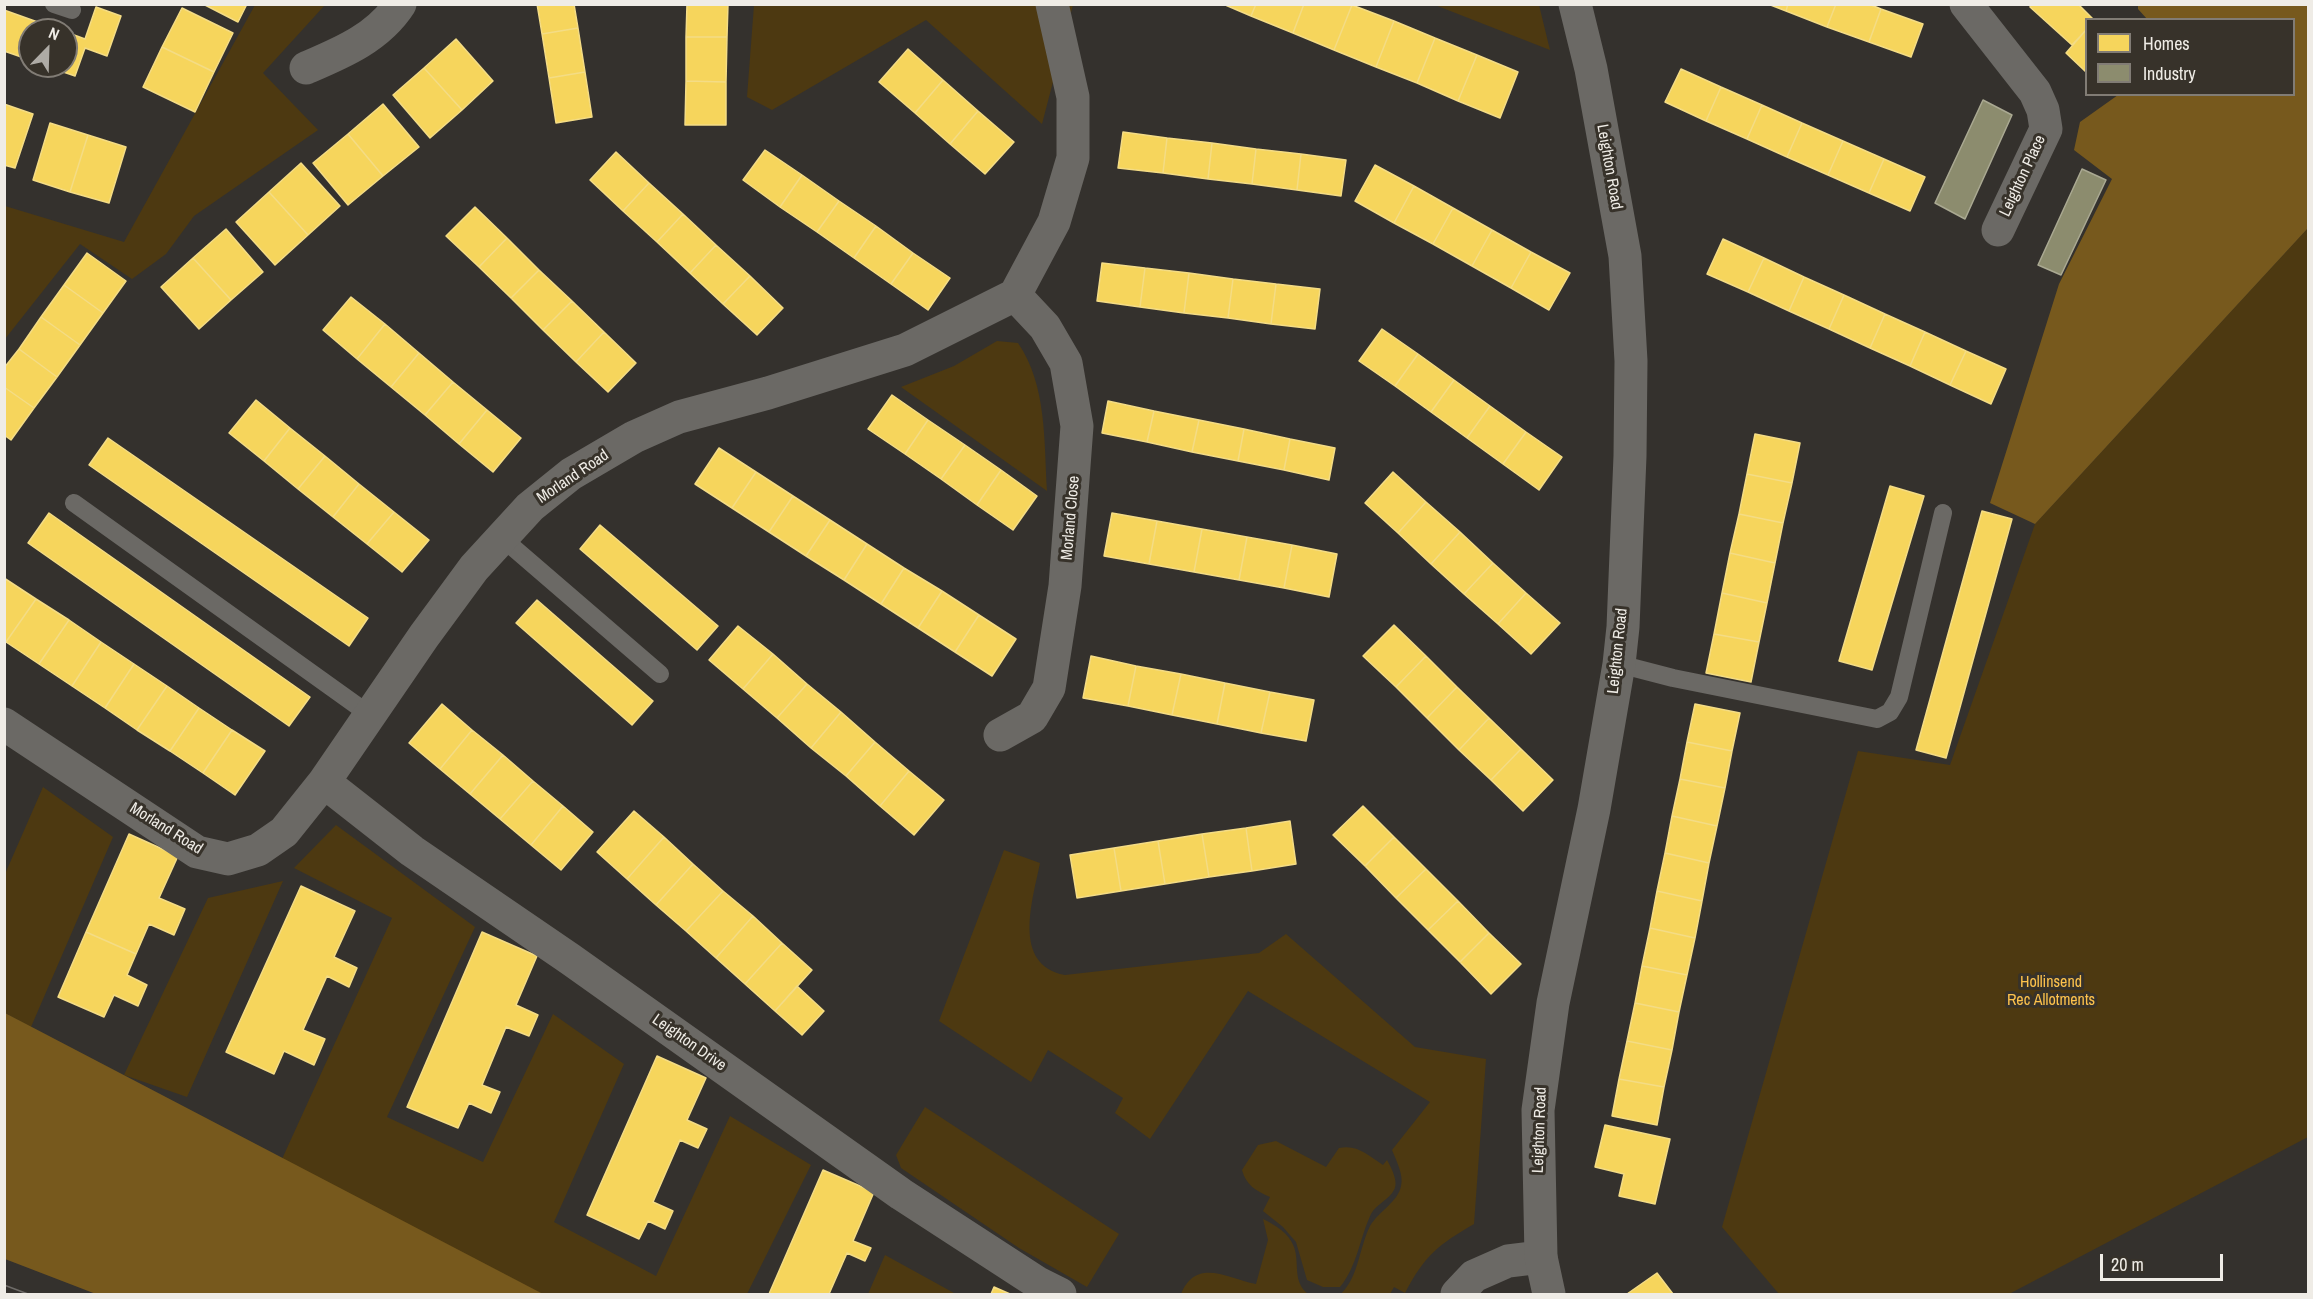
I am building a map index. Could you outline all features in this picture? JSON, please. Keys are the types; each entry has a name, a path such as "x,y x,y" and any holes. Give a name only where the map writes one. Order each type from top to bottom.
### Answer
{"street":[{"path":"306,68 354,47 392,17 400,4"},
{"path":"1015,295 1054,222 1073,158 1073,97 1052,4"},
{"name":"Leighton Road","path":"1549,1294 1542,1257 1538,1110 1553,1003 1594,809 1619,664 1623,627 1630,456 1631,361 1624,256 1591,69 1575,4"},
{"name":"Leighton Place","path":"1966,4 2035,92 2043,110 2046,129 1998,230"},
{"name":"Morland Road","path":"4,724 197,852 228,859 258,850 284,832 324,782 474,568 530,507 571,474 634,438 679,417 780,389 905,350 1015,295"},
{"name":"Morland Close","path":"1000,735 1032,717 1049,688 1065,586 1077,426 1066,363 1045,327 1015,295"},
{"name":"Leighton Drive","path":"324,782 412,851 570,959 901,1194 1038,1283 1060,1294"},
{"path":"1457,1294 1474,1276 1508,1261 1542,1257"}],"lane":[{"path":"74,503 370,715"},
{"path":"1619,664 1673,678 1877,718 1890,712 1899,697 1943,513"},
{"path":"501,537 660,674"}],"green space":[{"path":"255,5 325,5 263,73 318,130 194,216 166,254 132,279 80,244 5,339 5,206 124,242"},
{"path":"754,5 1073,5 1042,124 926,20 772,110 747,97"},
{"path":"1435,5 1539,5 1550,50"},
{"name":"Hollinsend Rec Allotments","path":"2308,228 2308,1137 2009,1294 1779,1294 1722,1227 1858,751 1950,765 2035,524"},
{"path":"997,341 1018,343 1034,377 1042,414 1047,491 901,387 954,366"},
{"path":"43,787 113,837 31,1027 5,1013 5,874"},
{"path":"336,825 475,927 387,1117 483,1162 553,1014 624,1064 554,1222 656,1276 730,1116 811,1165 747,1294 542,1294 282,1159 392,918 294,868"},
{"path":"1004,850 1040,863 1033,894 1030,929 1032,945 1037,958 1048,969 1065,975 1259,953 1286,934 1415,1047 1486,1059 1474,1224 1451,1238 1426,1260 1405,1293 1394,1287 1390,1294 1341,1294 1352,1279 1370,1226 1399,1192 1401,1177 1392,1150 1430,1102 1248,991 1150,1139 1115,1113 1123,1098 1048,1050 1031,1082 939,1021"},
{"path":"283,881 187,1097 124,1075 208,898"},
{"path":"925,1107 1119,1234 1087,1287 1019,1248 901,1168 896,1155"},
{"path":"1276,1141 1326,1167 1339,1148 1345,1147 1362,1151 1383,1165 1387,1160 1392,1170 1396,1183 1394,1190 1371,1214 1354,1261 1340,1287 1323,1287 1307,1280 1296,1242 1283,1227 1263,1211 1270,1197 1252,1187 1246,1180 1242,1170 1258,1145"},
{"path":"1263,1219 1281,1230 1292,1242 1296,1253 1298,1278 1308,1294 1181,1294 1187,1283 1195,1276 1204,1273 1223,1275 1256,1284 1268,1240"},
{"path":"885,1255 954,1293 868,1294"}],"shaded area":[{"path":"2138,5 2308,5 2308,228 2035,524 1990,503 2059,284 2112,179 2074,150 2080,122 2117,96 2295,96 2295,18 2146,18 2138,9"},
{"path":"5,1013 543,1294 96,1294 5,1259"}],"building: Homes":[{"path":"203,4 247,4 238,22"},
{"path":"537,4 574,4 578,28 542,34"},
{"path":"687,4 728,4 727,37 686,37"},
{"path":"1223,4 1256,4 1251,16"},
{"path":"1256,4 1304,4 1293,33 1251,16"},
{"path":"1304,4 1352,5 1334,50 1293,33"},
{"path":"1768,4 1788,4 1786,11"},
{"path":"1788,4 1836,4 1827,27 1786,11"},
{"path":"1836,4 1869,4 1881,9 1869,42 1827,27"},
{"path":"2031,4 2078,4 2092,18 2085,18 2085,31 2072,45 2030,7"},
{"path":"1352,5 1394,21 1376,67 1334,50"},
{"path":"96,7 121,16 107,56 85,48 78,68 78,36 85,39"},
{"path":"182,8 233,33 214,72 162,47"},
{"path":"1881,9 1923,24 1911,57 1869,42"},
{"path":"4,10 26,18 18,18 18,56 4,51"},
{"path":"1394,21 1435,38 1417,83 1376,67"},
{"path":"578,28 585,72 549,78 542,34"},
{"path":"2085,31 2085,71 2066,53"},
{"path":"686,37 727,37 726,82 686,81"},
{"path":"1435,38 1477,55 1458,101 1417,83"},
{"path":"456,39 493,81 462,110 424,68"},
{"path":"162,47 214,72 195,112 143,87"},
{"path":"908,49 943,80 915,113 879,82"},
{"path":"1477,55 1518,72 1500,118 1458,101"},
{"path":"424,68 462,110 430,138 393,95"},
{"path":"1681,69 1721,87 1706,121 1665,102"},
{"path":"585,72 592,117 556,123 549,78"},
{"path":"943,80 978,111 950,144 915,113"},
{"path":"686,81 726,82 726,125 685,125"},
{"path":"1721,87 1762,105 1747,139 1706,121"},
{"path":"4,104 33,114 15,168 4,165"},
{"path":"383,104 419,147 383,176 348,134"},
{"path":"1762,105 1802,123 1787,157 1747,139"},
{"path":"978,111 1014,142 985,174 950,144"},
{"path":"50,123 88,135 70,192 33,180"},
{"path":"1802,123 1843,141 1828,175 1787,157"},
{"path":"1123,132 1167,138 1163,173 1118,168"},
{"path":"348,134 383,176 348,205 313,163"},
{"path":"88,135 126,147 109,203 70,192"},
{"path":"1167,138 1212,143 1208,179 1163,173"},
{"path":"1843,141 1884,159 1869,193 1828,175"},
{"path":"1212,143 1256,149 1252,184 1208,179"},
{"path":"1256,149 1301,154 1297,190 1252,184"},
{"path":"765,150 802,175 780,207 743,180"},
{"path":"616,152 649,183 623,211 590,180"},
{"path":"1301,154 1346,160 1341,196 1297,190"},
{"path":"1884,159 1925,177 1910,211 1869,193"},
{"path":"301,163 340,206 308,235 269,192"},
{"path":"1375,165 1414,186 1394,223 1355,201"},
{"path":"802,175 839,201 817,232 780,207"},
{"path":"649,183 683,214 657,242 623,211"},
{"path":"1414,186 1453,208 1433,244 1394,223"},
{"path":"269,192 308,235 275,265 236,222"},
{"path":"839,201 876,226 854,258 817,232"},
{"path":"475,207 507,238 479,267 446,236"},
{"path":"1453,208 1492,230 1472,266 1433,244"},
{"path":"683,214 716,245 690,273 657,242"},
{"path":"876,226 913,253 891,284 854,258"},
{"path":"226,229 263,272 231,300 193,258"},
{"path":"1492,230 1531,252 1511,288 1472,266"},
{"path":"507,238 539,270 511,298 479,267"},
{"path":"1723,239 1764,258 1748,292 1707,274"},
{"path":"716,245 750,276 723,304 690,273"},
{"path":"1531,252 1570,273 1549,310 1511,288"},
{"path":"87,253 126,281 103,313 64,285"},
{"path":"913,253 950,278 928,310 891,284"},
{"path":"193,258 231,300 199,329 161,287"},
{"path":"1764,258 1804,277 1789,311 1748,292"},
{"path":"1102,263 1145,268 1140,307 1097,301"},
{"path":"1145,268 1189,273 1184,313 1140,307"},
{"path":"539,270 572,301 543,330 511,298"},
{"path":"1189,273 1233,279 1228,318 1184,313"},
{"path":"750,276 783,308 757,335 723,304"},
{"path":"1804,277 1844,295 1829,329 1789,311"},
{"path":"1233,279 1276,284 1271,324 1228,318"},
{"path":"1276,284 1320,289 1315,329 1271,324"},
{"path":"64,285 103,313 80,345 41,317"},
{"path":"1844,295 1885,314 1870,348 1829,329"},
{"path":"351,297 385,324 357,359 323,330"},
{"path":"572,301 604,332 576,362 543,330"},
{"path":"1885,314 1925,332 1910,366 1870,348"},
{"path":"41,317 80,345 57,377 19,349"},
{"path":"385,324 419,353 391,387 357,359"},
{"path":"1382,329 1418,354 1395,386 1359,361"},
{"path":"604,332 636,363 608,392 576,362"},
{"path":"1925,332 1966,351 1950,385 1910,366"},
{"path":"19,349 57,377 34,408 4,387 4,368"},
{"path":"1966,351 2006,369 1991,404 1950,385"},
{"path":"419,353 453,382 425,415 391,387"},
{"path":"1418,354 1454,380 1431,412 1395,386"},
{"path":"1454,380 1490,406 1467,438 1431,412"},
{"path":"453,382 487,410 459,444 425,415"},
{"path":"4,387 34,408 11,440 4,435"},
{"path":"892,395 928,420 905,454 868,429"},
{"path":"256,400 290,428 264,461 229,433"},
{"path":"1108,401 1154,411 1147,442 1102,433"},
{"path":"1490,406 1526,432 1503,464 1467,438"},
{"path":"487,410 521,438 493,472 459,444"},
{"path":"1154,411 1199,420 1192,452 1147,442"},
{"path":"928,420 965,445 941,479 905,454"},
{"path":"1199,420 1244,429 1238,461 1192,452"},
{"path":"290,428 325,456 298,489 264,461"},
{"path":"1244,429 1290,439 1284,470 1238,461"},
{"path":"1526,432 1562,457 1539,490 1503,464"},
{"path":"1755,434 1800,443 1792,483 1747,474"},
{"path":"108,438 368,618 349,646 89,465"},
{"path":"1290,439 1335,448 1329,480 1284,470"},
{"path":"965,445 1001,470 977,505 941,479"},
{"path":"719,448 756,472 732,508 695,484"},
{"path":"325,456 359,484 333,517 298,489"},
{"path":"1001,470 1037,496 1013,530 977,505"},
{"path":"756,472 793,496 769,532 732,508"},
{"path":"1393,472 1426,502 1398,533 1365,503"},
{"path":"1747,474 1792,483 1783,523 1739,514"},
{"path":"359,484 394,512 367,544 333,517"},
{"path":"1890,486 1924,496 1872,670 1839,661"},
{"path":"793,496 830,520 806,556 769,532"},
{"path":"1426,502 1460,532 1431,564 1398,533"},
{"path":"1982,511 2012,519 1946,758 1916,750"},
{"path":"394,512 429,540 402,572 367,544"},
{"path":"49,513 310,697 289,726 28,543"},
{"path":"1112,513 1157,521 1149,564 1104,556"},
{"path":"1739,514 1783,523 1775,563 1730,553"},
{"path":"830,520 867,544 844,580 806,556"},
{"path":"1157,521 1202,529 1194,572 1149,564"},
{"path":"600,525 718,626 697,650 580,549"},
{"path":"1202,529 1247,537 1239,580 1194,572"},
{"path":"1460,532 1493,563 1464,594 1431,564"},
{"path":"1247,537 1292,545 1284,588 1239,580"},
{"path":"867,544 904,568 881,604 844,580"},
{"path":"1292,545 1337,554 1329,597 1284,588"},
{"path":"1730,553 1775,563 1767,603 1722,593"},
{"path":"1493,563 1526,593 1498,624 1464,594"},
{"path":"904,568 942,591 918,628 881,604"},
{"path":"4,578 36,599 6,642 4,641"},
{"path":"942,591 979,615 955,652 918,628"},
{"path":"1526,593 1560,623 1531,654 1498,624"},
{"path":"1722,593 1767,603 1759,642 1714,634"},
{"path":"36,599 69,620 39,664 6,642"},
{"path":"537,600 653,701 632,725 516,623"},
{"path":"979,615 1016,639 992,676 955,652"},
{"path":"69,620 101,642 72,686 39,664"},
{"path":"1394,625 1426,656 1396,687 1363,656"},
{"path":"738,626 773,654 743,689 709,660"},
{"path":"1714,634 1759,642 1751,682 1706,673"},
{"path":"101,642 134,664 105,708 72,686"},
{"path":"773,654 807,684 777,718 743,689"},
{"path":"1091,656 1136,666 1128,706 1083,698"},
{"path":"1426,656 1457,687 1427,718 1396,687"},
{"path":"134,664 167,686 137,730 105,708"},
{"path":"1136,666 1181,674 1172,715 1128,706"},
{"path":"1181,674 1225,683 1217,724 1172,715"},
{"path":"1225,683 1270,692 1261,733 1217,724"},
{"path":"807,684 841,712 811,748 777,718"},
{"path":"167,686 199,708 170,751 137,730"},
{"path":"1457,687 1489,718 1459,750 1427,718"},
{"path":"1270,692 1314,700 1306,741 1261,733"},
{"path":"442,704 472,730 440,769 409,743"},
{"path":"1695,704 1740,713 1732,751 1687,742"},
{"path":"199,708 232,730 203,773 170,751"},
{"path":"841,712 875,742 846,776 811,748"},
{"path":"1489,718 1521,749 1491,780 1459,750"},
{"path":"232,730 265,751 235,795 203,773"},
{"path":"472,730 503,755 470,794 440,769"},
{"path":"875,742 909,771 880,806 846,776"},
{"path":"1687,742 1732,751 1725,788 1680,779"},
{"path":"1521,749 1553,780 1523,811 1491,780"},
{"path":"503,755 533,781 500,819 470,794"},
{"path":"909,771 944,800 914,835 880,806"},
{"path":"1680,779 1725,788 1717,826 1672,816"},
{"path":"533,781 563,806 531,845 500,819"},
{"path":"563,806 593,832 561,870 531,845"},
{"path":"1363,806 1394,837 1365,866 1333,835"},
{"path":"634,811 664,837 627,879 597,852"},
{"path":"1672,816 1717,826 1709,863 1665,853"},
{"path":"1290,821 1296,864 1252,871 1246,828"},
{"path":"1246,828 1252,871 1209,877 1202,834"},
{"path":"129,834 178,856 159,898 185,909 174,935 149,924 136,954 86,932"},
{"path":"1202,834 1209,877 1165,884 1158,841"},
{"path":"664,837 693,864 656,905 627,879"},
{"path":"1394,837 1426,869 1396,898 1365,866"},
{"path":"1158,841 1165,884 1121,891 1114,848"},
{"path":"1114,848 1121,891 1077,898 1070,855"},
{"path":"1665,853 1709,863 1702,901 1657,891"},
{"path":"693,864 723,891 686,931 656,905"},
{"path":"1426,869 1458,901 1428,930 1396,898"},
{"path":"301,886 355,911 334,957 357,968 349,987 327,976 303,1030 325,1039 314,1065 284,1051 274,1074 226,1052"},
{"path":"723,891 753,916 716,958 686,931"},
{"path":"1657,891 1702,901 1695,938 1650,928"},
{"path":"1458,901 1489,933 1460,962 1428,930"},
{"path":"753,916 782,943 745,984 716,958"},
{"path":"1650,928 1695,938 1687,975 1642,966"},
{"path":"86,932 136,954 127,975 147,985 138,1006 114,995 104,1017 58,997"},
{"path":"482,932 537,956 516,1005 538,1015 529,1036 506,1027 482,1085 500,1092 491,1113 469,1103 458,1128 407,1107"},
{"path":"1489,933 1521,964 1491,994 1460,962"},
{"path":"782,943 812,970 775,1011 745,984"},
{"path":"1642,966 1687,975 1679,1012 1635,1003"},
{"path":"797,986 824,1011 802,1035 775,1011"},
{"path":"1635,1003 1679,1012 1672,1050 1627,1041"},
{"path":"1627,1041 1672,1050 1664,1087 1619,1079"},
{"path":"657,1056 706,1078 687,1120 707,1129 698,1148 680,1140 653,1202 673,1211 665,1229 648,1221 639,1239 587,1215"},
{"path":"1619,1079 1664,1087 1657,1125 1612,1116"},
{"path":"1605,1125 1670,1139 1655,1204 1619,1196 1624,1174 1595,1167"},
{"path":"823,1170 874,1192 853,1241 871,1248 865,1261 847,1253 829,1294 769,1294"},
{"path":"1657,1273 1673,1294 1627,1294"},
{"path":"994,1287 1010,1294 991,1294"}],"building: Industry":[{"path":"1983,100 2012,115 1965,219 1935,203"},
{"path":"2082,169 2106,180 2061,275 2038,265"}],"tram line":[{"path":"4,1285 28,1294"}]}
